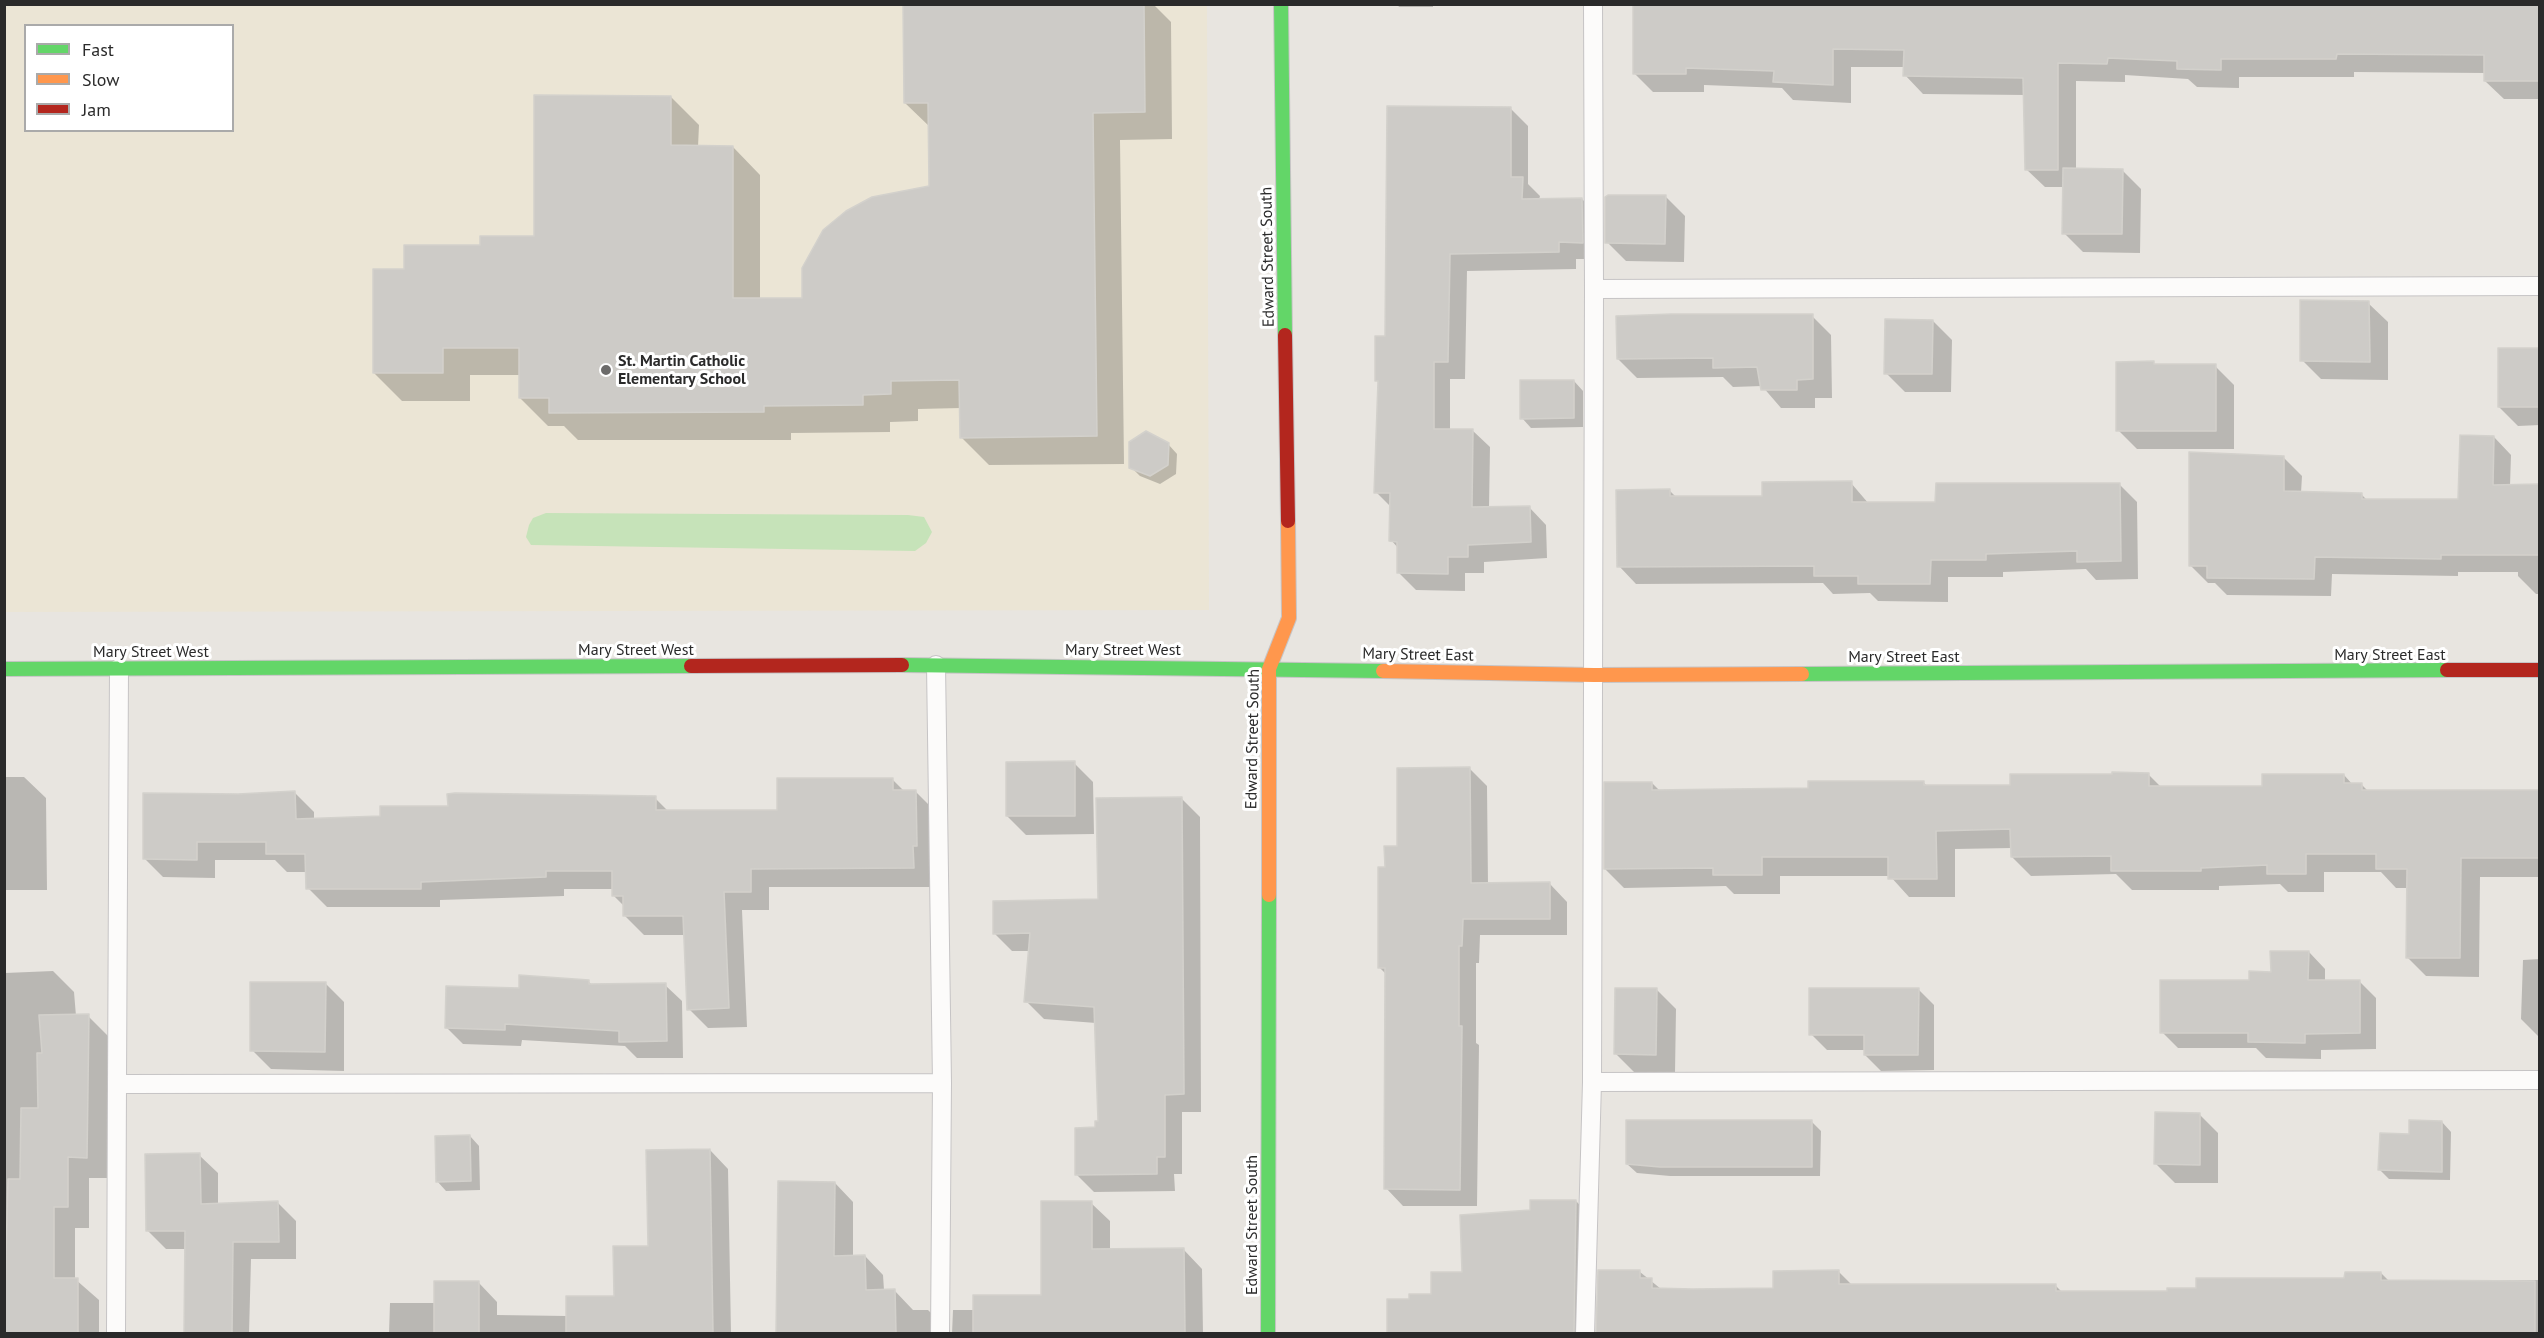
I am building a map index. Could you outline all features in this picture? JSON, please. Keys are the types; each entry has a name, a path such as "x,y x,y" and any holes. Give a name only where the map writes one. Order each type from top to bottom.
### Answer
{"street":[{"name":"Edward Street South","path":"1268,1334 1269,669 1289,618 1281,4"},
{"name":"Mary Street West","path":"4,669 936,665 1269,669"},
{"name":"Mary Street East","path":"1269,669 1594,675 2540,670"}],"lane":[{"path":"1585,1334 1592,1082 1593,4"},
{"path":"1594,289 2540,286"},
{"path":"936,665 942,1083 940,1334"},
{"path":"116,1334 119,668"},
{"path":"1592,1082 2540,1080"},
{"path":"117,1084 942,1083"}],"shaded area":[{"name":"St. Martin Catholic Elementary School","path":"4,5 1207,5 1209,610 5,612"}],"green space":[{"path":"546,513 908,515 924,517 932,532 926,543 915,551 531,545 526,537 529,525 533,518"}],"building":[{"path":"903,4 1144,4 1145,112 1093,113 1097,436 960,438 959,380 891,381 891,394 863,395 863,405 764,406 764,412 549,413 549,398 519,398 519,348 443,348 443,373 373,373 373,269 404,269 404,245 480,245 480,236 534,236 534,95 671,96 671,145 733,146 733,298 802,298 802,268 823,230 846,211 872,197 929,186 928,103 904,103"},
{"path":"1633,4 2540,4 2540,81 2484,81 2484,55 2337,54 2336,59 2221,59 2221,70 2177,69 2177,61 2108,58 2107,64 2058,63 2058,170 2025,170 2023,78 1903,76 1904,50 1833,49 1833,85 1773,82 1774,71 1686,68 1686,74 1633,74"},
{"path":"1387,106 1511,107 1511,177 1523,177 1522,199 1582,198 1583,243 1559,242 1559,252 1450,254 1448,362 1434,362 1434,429 1473,429 1472,507 1530,506 1531,542 1468,545 1468,557 1448,557 1448,574 1397,573 1397,542 1389,541 1390,493 1374,493 1378,381 1375,381 1375,336 1385,336"},
{"path":"2063,168 2123,169 2122,234 2062,234"},
{"path":"1608,195 1666,195 1665,244 1605,243 1605,197"},
{"path":"2300,300 2369,301 2370,362 2300,361"},
{"path":"1813,314 1813,379 1797,380 1797,390 1761,390 1757,367 1713,368 1713,358 1617,359 1616,316"},
{"path":"1885,319 1933,320 1932,374 1884,374"},
{"path":"2498,348 2540,348 2540,407 2498,407"},
{"path":"2154,361 2154,364 2216,364 2216,431 2116,431 2116,362"},
{"path":"1520,380 1574,380 1574,418 1520,419"},
{"path":"1146,431 1169,443 1168,465 1150,476 1129,468 1129,442"},
{"path":"2460,435 2494,436 2493,485 2540,484 2540,555 2441,555 2441,559 2315,557 2314,579 2207,578 2207,566 2189,566 2189,452 2284,456 2284,491 2362,493 2362,499 2458,499"},
{"path":"1852,481 1852,502 1935,502 1936,483 2120,483 2121,561 2077,562 2077,551 1986,554 1986,560 1931,560 1930,584 1858,584 1858,576 1814,576 1814,566 1617,567 1616,490 1670,489 1670,496 1762,496 1762,482"},
{"path":"1075,761 1075,816 1006,816 1006,762"},
{"path":"1470,767 1471,883 1550,882 1550,919 1463,919 1462,946 1459,946 1459,1026 1462,1026 1460,1190 1384,1189 1385,968 1378,968 1378,867 1385,867 1384,846 1397,846 1397,768"},
{"path":"2112,772 2149,773 2149,786 2262,786 2262,774 2344,774 2344,783 2362,783 2362,790 2540,790 2540,858 2461,858 2460,958 2406,958 2407,869 2376,869 2376,854 2306,854 2306,874 2267,874 2267,865 2201,868 2201,871 2111,871 2111,856 2011,857 2010,829 1936,831 1937,879 1888,879 1888,857 1762,857 1762,875 1713,875 1713,868 1604,869 1604,782 1652,782 1652,790 1808,788 1808,781 1924,781 1924,785 2010,785 2010,774 2112,774"},
{"path":"777,778 893,778 893,790 916,790 917,846 913,846 914,868 751,869 751,892 724,892 729,1008 687,1010 683,916 623,916 623,896 612,896 612,871 546,871 546,877 421,882 421,889 306,889 305,854 266,854 266,842 197,842 197,860 143,859 143,793 238,794 295,791 296,819 380,816 380,806 448,806 447,794 455,793 656,796 656,810 777,810"},
{"path":"1182,797 1184,1094 1165,1095 1165,1157 1157,1157 1157,1174 1075,1175 1075,1128 1095,1127 1095,1121 1098,1121 1094,1007 1024,1002 1030,933 993,934 993,901 1098,899 1096,798"},
{"path":"2270,951 2309,951 2308,980 2360,980 2360,1033 2305,1034 2305,1043 2248,1042 2248,1033 2160,1033 2160,980 2249,980 2249,971 2271,972"},
{"path":"519,975 589,980 589,984 666,983 667,1041 619,1042 619,1031 505,1024 505,1030 445,1028 446,986 519,988"},
{"path":"250,982 326,982 325,1052 250,1051"},
{"path":"1615,988 1657,988 1656,1055 1614,1054"},
{"path":"1809,988 1919,988 1918,1055 1864,1055 1864,1035 1809,1035"},
{"path":"89,1014 87,1158 68,1157 68,1207 54,1207 54,1278 78,1278 78,1334 4,1334 8,1179 20,1179 21,1108 38,1108 37,1053 42,1053 39,1015"},
{"path":"2155,1112 2200,1113 2200,1165 2154,1164"},
{"path":"1626,1120 1812,1120 1812,1167 1660,1167 1626,1164"},
{"path":"2409,1120 2442,1121 2442,1172 2378,1170 2380,1133 2409,1134"},
{"path":"470,1135 471,1181 436,1182 435,1136"},
{"path":"710,1149 713,1334 566,1334 566,1296 614,1296 613,1246 648,1246 646,1150"},
{"path":"200,1153 201,1204 278,1201 279,1242 233,1242 232,1334 184,1334 185,1231 146,1231 145,1154"},
{"path":"778,1181 835,1182 834,1256 865,1255 866,1290 895,1289 896,1334 776,1334"},
{"path":"1530,1200 1576,1200 1574,1334 1387,1334 1387,1299 1409,1299 1409,1294 1431,1294 1431,1272 1462,1272 1460,1215 1530,1210"},
{"path":"1041,1201 1092,1201 1092,1249 1184,1248 1185,1334 973,1334 973,1295 1041,1295"},
{"path":"1598,1270 1640,1270 1640,1278 1652,1278 1652,1288 1693,1289 1773,1288 1773,1271 1839,1270 1839,1284 2056,1284 2056,1291 2167,1291 2167,1288 2196,1288 2196,1278 2344,1278 2345,1272 2381,1272 2381,1280 2535,1281 2535,1334 1596,1334"},
{"path":"434,1281 479,1281 479,1334 434,1334"}],"traffic: fast":[{"path":"1281,4 1285,335"},
{"path":"902,665 1383,671"},
{"path":"4,669 691,666"},
{"path":"1802,674 2447,670"},
{"path":"1268,1334 1269,895"}],"traffic: slow":[{"path":"1269,895 1269,669 1289,618 1288,521"},
{"path":"1383,671 1594,675 1802,674"}],"traffic: jam":[{"path":"1285,335 1288,521"},
{"path":"691,666 902,665"},
{"path":"2447,670 2540,670"}],"place":[{"name":"St. Martin Catholic Elementary School","path":"606,370"}]}
